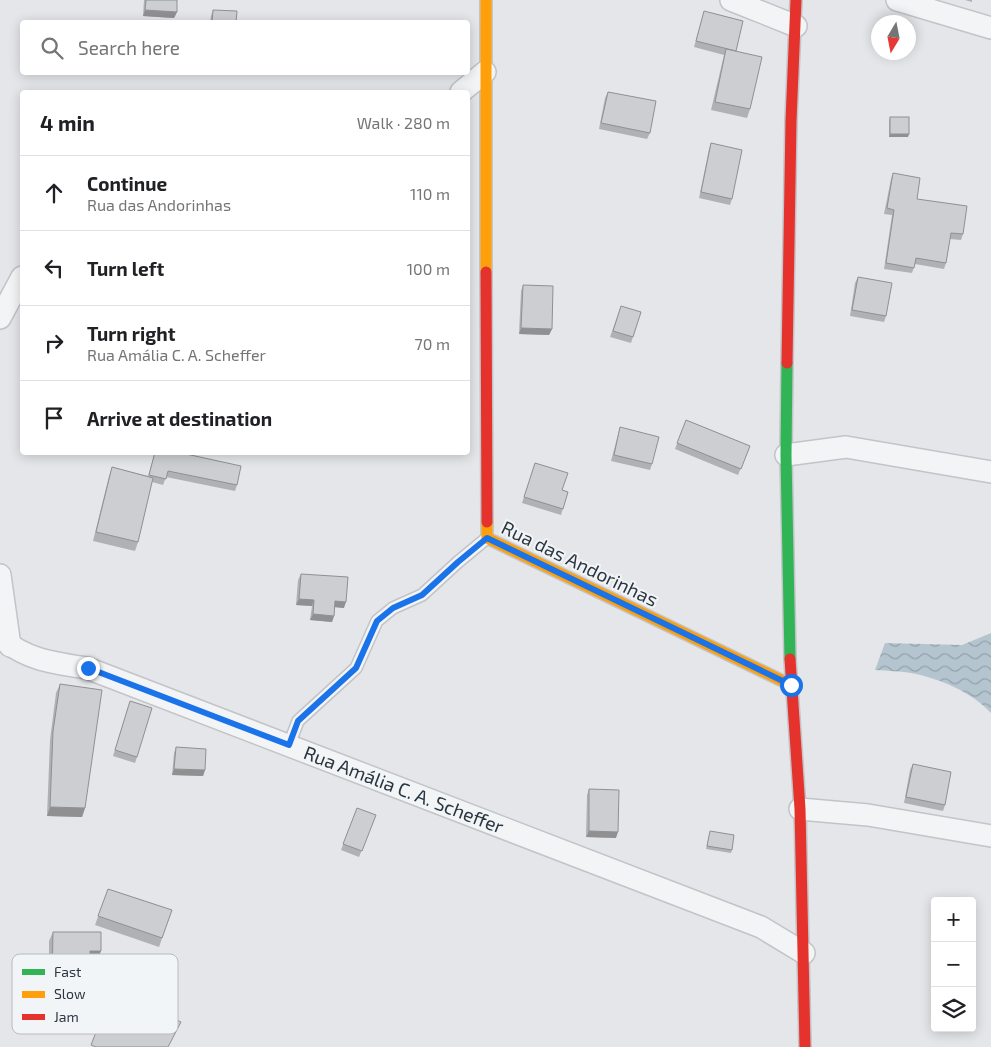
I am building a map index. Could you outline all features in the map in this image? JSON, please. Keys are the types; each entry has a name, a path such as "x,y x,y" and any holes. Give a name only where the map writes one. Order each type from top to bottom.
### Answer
{"street":[{"name":"Rua das Andorinhas","path":"486,0 487,538 791,685"},
{"path":"731,0 796,26"},
{"path":"796,0 791,121 786,455 791,685 800,809 806,1047"},
{"path":"897,0 991,28"},
{"path":"463,90 485,72"},
{"path":"0,318 20,281"},
{"path":"786,455 846,447 991,472"},
{"path":"0,576 5,641"},
{"name":"Rua Amália C. A. Scheffer","path":"5,641 46,662 88,668 761,927 804,953"},
{"path":"800,809 868,815 991,836"}],"lane":[{"path":"289,745 298,721 356,668 377,621 393,608 422,595 487,538"}],"water":[{"path":"991,633 991,713 964,692 943,682 911,673 875,670 885,643 962,645"}],"building":[{"path":"146,0 177,0 177,12 145,10"},
{"path":"213,10 237,11 236,20 212,20"},
{"path":"704,11 743,21 736,51 696,41"},
{"path":"726,49 762,57 750,109 715,102"},
{"path":"608,92 656,101 650,133 601,123"},
{"path":"890,117 909,117 909,134 890,134"},
{"path":"711,143 742,150 732,199 701,192"},
{"path":"893,173 920,178 917,199 967,206 963,234 951,233 946,263 916,258 914,268 886,263 894,210 887,208"},
{"path":"858,277 892,283 886,316 852,310"},
{"path":"523,285 553,286 552,329 521,328"},
{"path":"621,306 641,312 633,337 613,331"},
{"path":"686,420 750,446 741,469 677,443"},
{"path":"620,427 659,437 652,464 614,455"},
{"path":"154,455 191,455 241,466 237,485 168,471 166,479 149,475"},
{"path":"535,463 568,473 562,490 568,492 563,509 524,497"},
{"path":"112,467 153,478 138,542 96,532"},
{"path":"301,574 348,577 346,602 335,601 334,616 313,614 314,600 299,599"},
{"path":"60,684 102,690 85,808 50,807 53,731"},
{"path":"130,701 152,708 137,757 115,750"},
{"path":"176,747 206,749 205,770 174,769"},
{"path":"913,764 951,772 945,805 906,797"},
{"path":"589,789 619,790 618,832 589,831"},
{"path":"357,808 376,815 362,851 343,844"},
{"path":"710,831 734,835 732,850 707,846"},
{"path":"108,889 172,910 162,938 98,916"},
{"path":"53,932 101,932 101,951 90,951 90,954 53,954"},
{"path":"95,1034 175,1034 168,1047 96,1047 91,1045"}],"traffic: fast":[{"path":"787,363 786,455 790,659"}],"traffic: slow":[{"path":"486,0 486,272"},
{"path":"487,522 487,538 791,685"}],"traffic: jam":[{"path":"787,363 791,121 796,0"},
{"path":"486,272 487,522"},
{"path":"790,659 800,809 805,1047"}],"route":[{"path":"88,668 289,745 298,721 356,668 377,621 393,608 422,595 487,538 791,685"}]}
